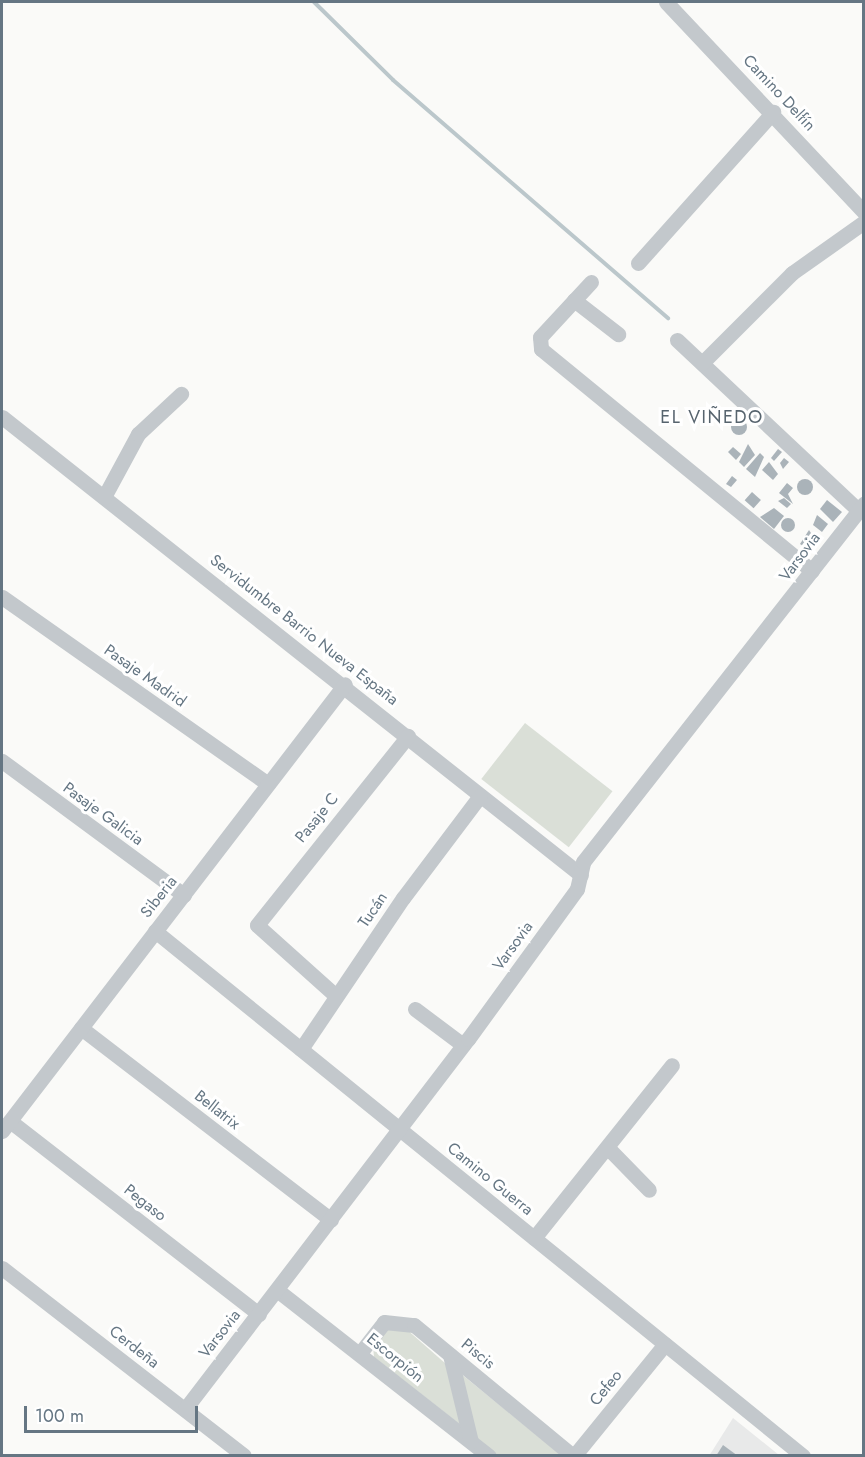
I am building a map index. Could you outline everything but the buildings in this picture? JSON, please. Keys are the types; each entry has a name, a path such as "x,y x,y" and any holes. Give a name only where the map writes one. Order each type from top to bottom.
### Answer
{"street":[{"name":"Camino Delfín","path":"666,2 864,212"},
{"path":"638,263 772,112"},
{"path":"702,363 792,273 864,222"},
{"path":"591,282 539,343 546,356 812,571"},
{"path":"574,300 618,334"},
{"path":"677,340 861,506"},
{"path":"105,497 138,434 181,394"},
{"name":"Servidumbre Barrio Nueva España","path":"2,417 345,684 480,796 581,875"},
{"name":"Varsovia","path":"185,1409 401,1130 577,889 584,862 861,506"},
{"name":"Pasaje Madrid","path":"2,597 268,784"},
{"name":"Siberia","path":"5,1126 345,684"},
{"name":"Pasaje C","path":"336,996 257,925 408,736"},
{"name":"Pasaje Galicia","path":"2,761 184,895"},
{"name":"Tucán","path":"301,1049 336,996 480,796"},
{"name":"Camino Guerra","path":"155,931 803,1455"},
{"path":"415,1009 463,1045"},
{"name":"Bellatrix","path":"81,1028 331,1220"},
{"path":"534,1238 609,1149 672,1065"},
{"name":"Pegaso","path":"5,1126 259,1314"},
{"path":"609,1149 649,1190"},
{"name":"Cerdeña","path":"2,1268 244,1455"},
{"name":"Escorpión","path":"277,1290 360,1353 480,1451"},
{"name":"Piscis","path":"360,1353 378,1327 398,1319 450,1355 574,1455"},
{"name":"Cefeo","path":"574,1455 665,1344"},
{"path":"450,1355 480,1451"}],"shaded area":[{"path":"525,723 612,791 569,847 481,779"},
{"path":"404,1327 446,1364 462,1426 374,1357 373,1346 388,1328"},
{"path":"460,1373 561,1455 496,1455 478,1443"},
{"path":"733,1418 779,1455 709,1456"}],"waterway":[{"path":"314,2 393,80 668,318"}],"district":[{"name":"EL VIÑEDO","path":"712,417"}]}
